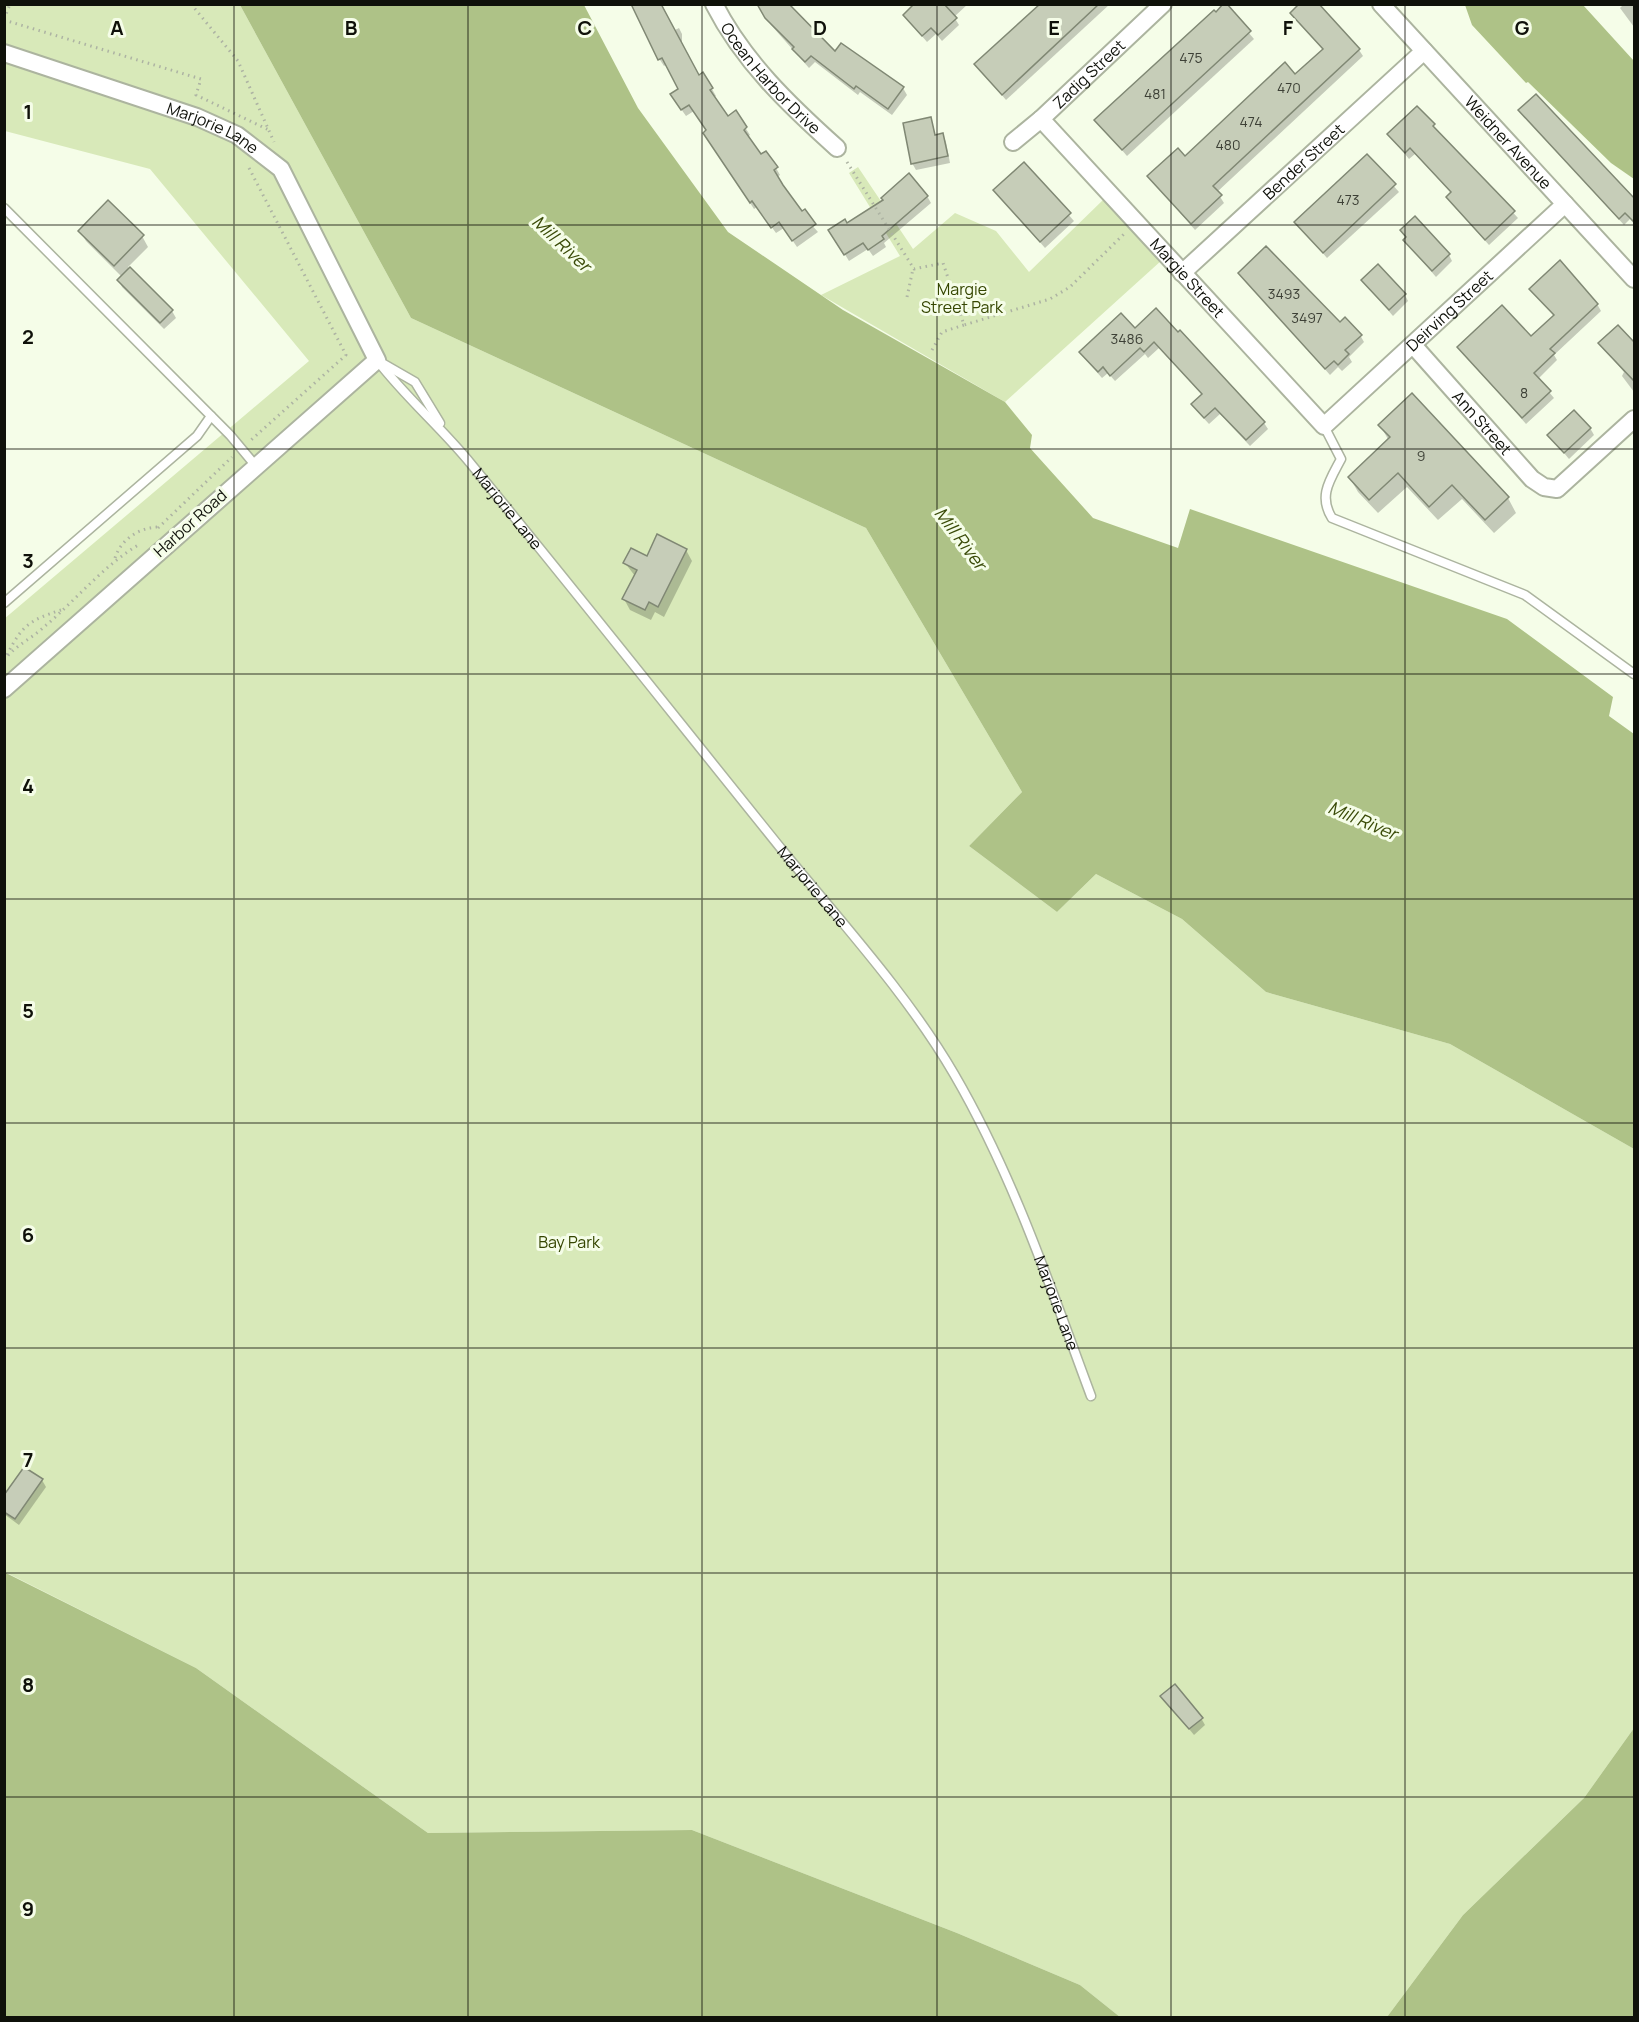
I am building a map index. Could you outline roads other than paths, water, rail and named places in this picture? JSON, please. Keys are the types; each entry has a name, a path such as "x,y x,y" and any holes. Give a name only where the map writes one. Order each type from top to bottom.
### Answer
{"street":[{"name":"Ocean Harbor Drive","path":"714,4 740,50 801,115 837,148"},
{"name":"Zadig Street","path":"1013,141 1041,119 1163,4"},
{"name":"Weidner Avenue","path":"1380,4 1635,279"},
{"name":"Bender Street","path":"1182,273 1424,51"},
{"name":"Marjorie Lane","path":"4,53 196,117 237,135 281,170 377,360"},
{"name":"Margie Street","path":"1041,119 1182,273 1329,422"},
{"name":"Deirving Street","path":"1329,422 1565,204"},
{"name":"Ann Street","path":"1413,345 1532,479 1544,487 1557,489 1635,419"},
{"name":"Harbor Road","path":"4,689 255,465 377,360"}],"lane":[{"path":"4,208 211,416 255,465"},
{"name":"Marjorie Lane","path":"377,360 396,385 445,432 856,941 952,1071 994,1146 1035,1245 1091,1396"},
{"name":"Marjorie Lane","path":"377,360 415,382 445,432"},
{"path":"4,603 197,435 211,416"},
{"path":"1329,422 1341,459 1325,490 1325,507 1332,518 1525,595 1635,674"}],"water":[{"name":"Mill River","path":"240,5 584,5 638,108 728,232 843,310 1005,402 1032,435 1030,448 1093,518 1178,548 1190,509 1507,619 1613,697 1609,716 1634,734 1634,1149 1450,1044 1266,992 1182,919 1096,874 1057,912 969,846 1022,792 866,528 411,318"},
{"path":"1465,5 1583,5 1634,61 1634,179 1611,163 1528,82 1526,83 1472,25"},
{"path":"4,1572 196,1668 428,1833 692,1830 957,1933 1080,1985 1120,2017 5,2017"},
{"path":"1634,1728 1634,2017 1387,2017 1463,1915 1584,1798"}],"park label":[{"name":"Margie Street Park","path":"962,298"},
{"name":"Bay Park","path":"569,1242"}]}
